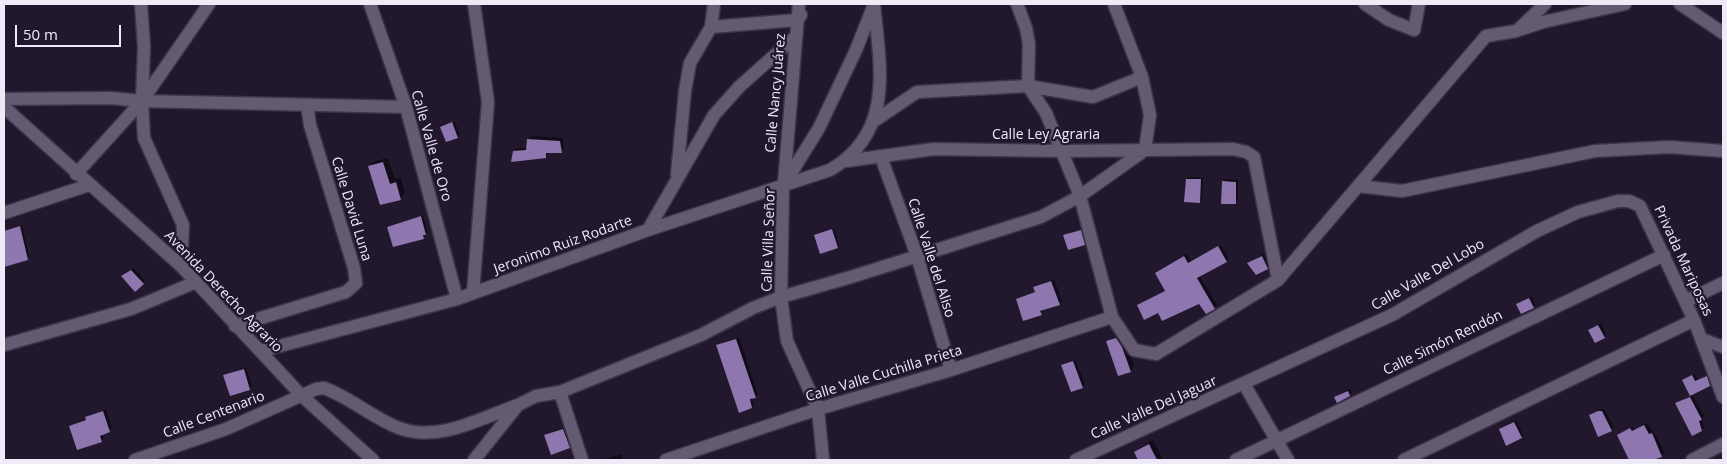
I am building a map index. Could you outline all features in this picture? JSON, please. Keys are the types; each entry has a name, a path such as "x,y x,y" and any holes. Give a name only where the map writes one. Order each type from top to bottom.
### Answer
{"street":[{"path":"141,4 144,47 142,101 144,138 182,224 181,266"},
{"path":"76,174 142,101 209,4"},
{"name":"Calle Valle de Oro","path":"370,4 406,107 457,299"},
{"path":"473,293 488,102 474,4"},
{"path":"677,179 685,91 690,62 711,27 714,4"},
{"name":"Calle Nancy Juárez","path":"784,186 799,4"},
{"path":"711,27 797,20 808,4"},
{"name":"Calle Villa Señor","path":"863,142 874,121 879,101 879,63 874,4"},
{"name":"Calle Villa Señor","path":"823,460 818,409 787,340 781,297 784,186 819,128 856,50 874,4"},
{"path":"1018,4 1029,44 1028,86 1046,113 1080,196 1112,317 1134,350 1156,354 1278,280 1486,36 1516,31 1543,22 1625,4"},
{"path":"1114,4 1142,77 1150,115 1145,150"},
{"path":"1365,4 1389,20 1414,30 1419,4"},
{"path":"1516,31 1544,4"},
{"path":"1680,4 1723,33"},
{"path":"648,230 714,115 739,87 795,37"},
{"path":"874,121 917,92 1028,86 1093,97 1142,77"},
{"path":"4,99 110,98 142,101 406,107"},
{"name":"Calle David Luna","path":"235,326 346,292 356,283 354,268 310,125 307,105"},
{"name":"Avenida Derecho Agrario","path":"4,107 76,174 181,266 302,396 374,460"},
{"name":"Jeronimo Ruiz Rodarte","path":"261,351 457,299 648,230 784,186 830,170 846,161 863,142"},
{"path":"1358,186 1402,191 1595,151 1669,147 1723,152"},
{"name":"Calle Ley Agraria","path":"846,161 934,149 1062,151 1233,149 1246,152 1254,157 1278,280"},
{"name":"Calle Centenario","path":"135,460 226,429 324,388 398,428 417,433 436,434 518,405 536,396 560,392 701,335 753,308 781,297 1041,216 1080,196 1145,150"},
{"name":"Calle Valle del Aliso","path":"881,157 917,256 951,370"},
{"path":"4,213 89,185"},
{"name":"Calle Valle Del Lobo","path":"1244,384 1392,315 1536,231 1578,212 1618,201 1629,201"},
{"name":"Privada Mariposas","path":"1629,201 1640,206 1664,255 1702,339 1723,397"},
{"name":"Calle Simón Rendón","path":"1236,460 1664,255"},
{"path":"4,345 131,309 196,282"},
{"path":"1686,301 1723,283"},
{"name":"Calle Valle Cuchilla Prieta","path":"666,460 818,409 951,370 1112,317"},
{"path":"1404,460 1694,320"},
{"path":"1702,339 1723,347"},
{"path":"1244,384 1288,460"},
{"name":"Calle Valle Del Jaguar","path":"1076,460 1244,384"},
{"path":"560,392 582,460"},
{"path":"474,460 518,405"},
{"path":"1692,460 1723,444"}],"building":[{"path":"452,122 458,138 446,142 440,127"},
{"path":"527,139 560,141 562,153 546,153 546,158 511,162 513,151 526,150"},
{"path":"383,162 390,184 396,182 401,200 380,205 368,166"},
{"path":"1186,179 1201,179 1200,203 1184,202"},
{"path":"1222,181 1236,182 1236,204 1221,204"},
{"path":"421,216 426,235 423,235 424,239 393,247 387,227"},
{"path":"20,226 28,260 4,267 4,231"},
{"path":"832,229 838,248 820,254 814,235"},
{"path":"1081,230 1085,245 1068,250 1063,235"},
{"path":"1218,246 1227,262 1197,278 1215,309 1206,314 1199,304 1162,321 1158,313 1144,320 1137,305 1165,291 1155,273 1184,256 1188,263"},
{"path":"1262,256 1268,269 1256,275 1247,263"},
{"path":"131,270 144,284 135,292 121,276"},
{"path":"1051,281 1060,305 1040,311 1042,315 1023,321 1016,299 1035,292 1033,287"},
{"path":"1529,298 1534,308 1521,314 1516,304"},
{"path":"1598,325 1605,338 1595,343 1588,330"},
{"path":"1116,338 1122,347 1131,372 1118,376 1106,341"},
{"path":"736,339 756,398 750,399 752,408 739,413 716,345"},
{"path":"1073,361 1083,388 1071,392 1061,365"},
{"path":"244,369 250,390 230,396 223,375"},
{"path":"1692,375 1695,381 1707,376 1710,386 1690,396 1682,380"},
{"path":"1348,391 1350,396 1337,403 1334,397"},
{"path":"1690,397 1702,420 1699,421 1702,431 1692,436 1675,403"},
{"path":"103,411 110,432 100,436 102,442 77,450 69,426 86,420 85,417"},
{"path":"1602,411 1612,431 1598,437 1589,415"},
{"path":"1514,422 1522,438 1506,446 1499,429"},
{"path":"1644,425 1649,434 1652,433 1662,457 1653,460 1629,460 1617,435 1630,428 1632,431"},
{"path":"563,429 570,448 551,455 544,435"},
{"path":"1149,444 1157,460 1138,460 1134,452"}]}
